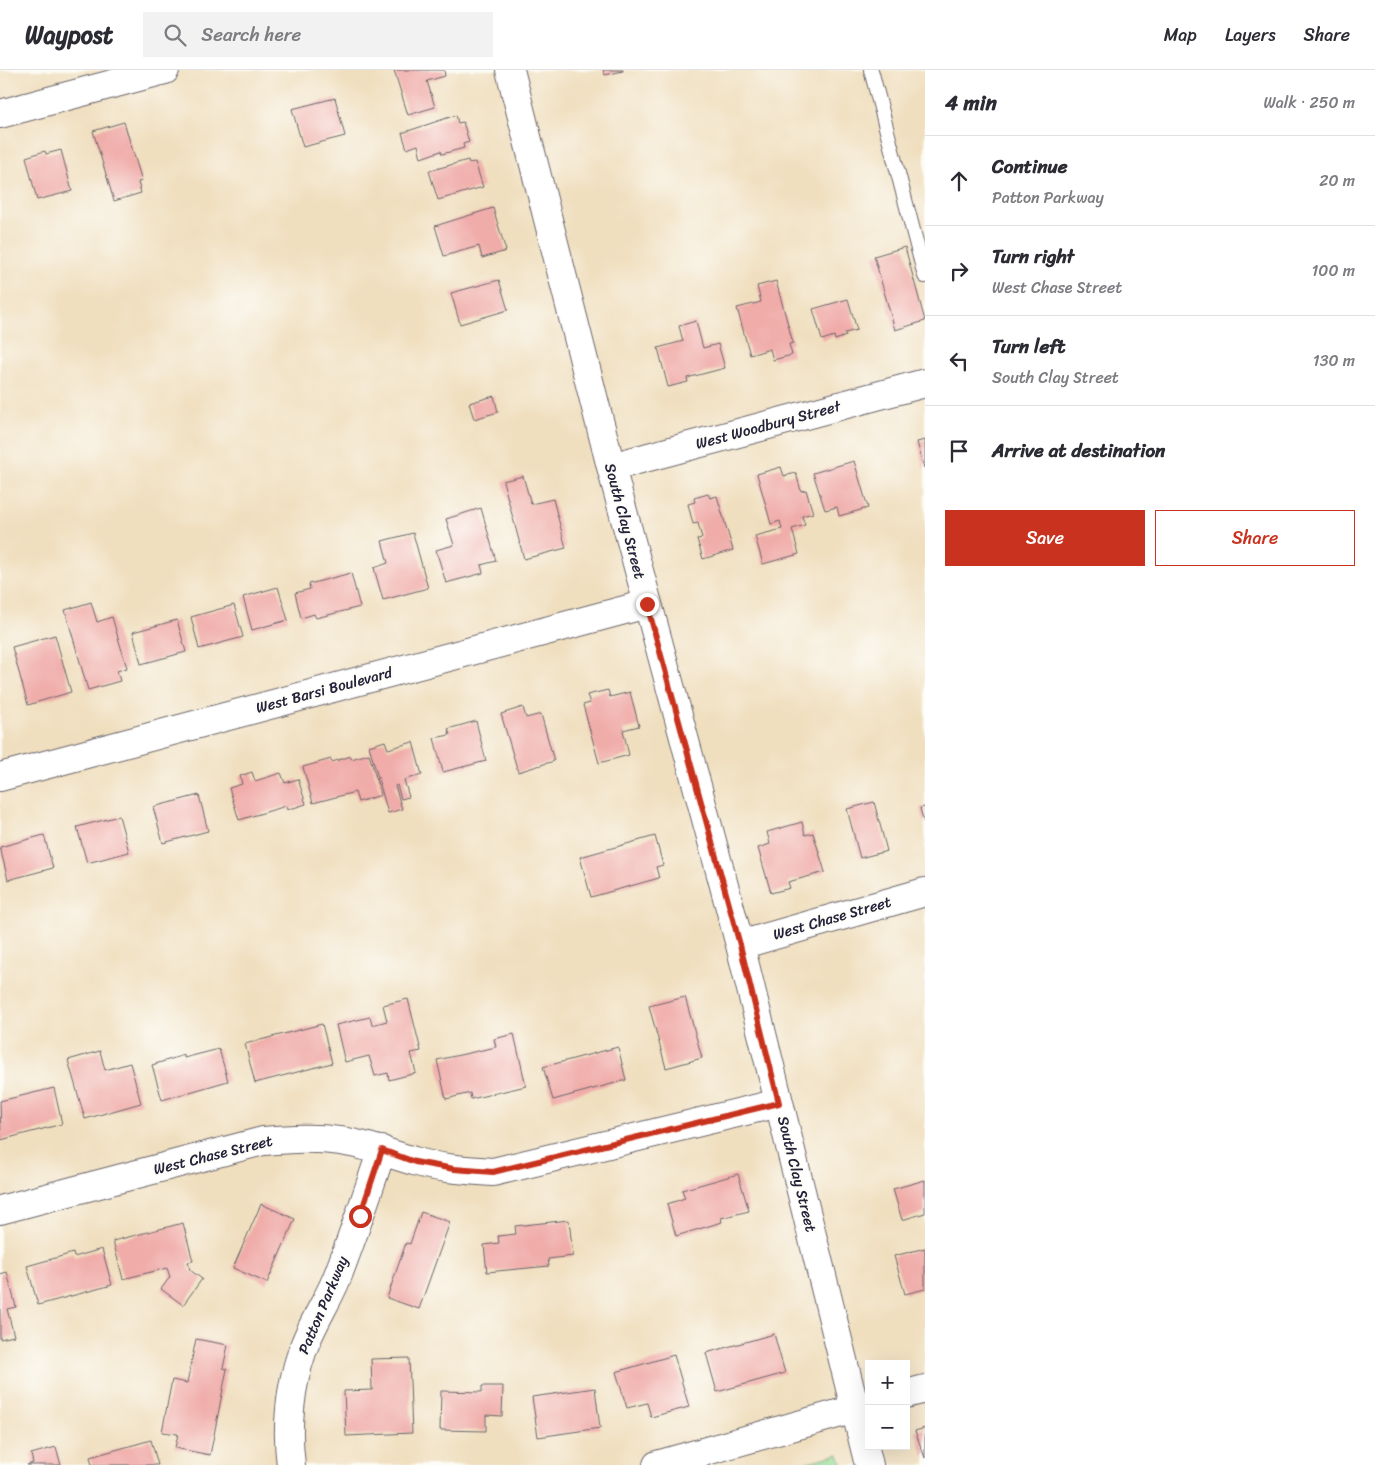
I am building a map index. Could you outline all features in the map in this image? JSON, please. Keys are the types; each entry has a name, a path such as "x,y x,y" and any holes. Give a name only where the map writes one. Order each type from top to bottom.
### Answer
{"street":[{"path":"0,114 165,70"},
{"name":"South Clay Street","path":"510,70 647,604 740,945 779,1103 862,1407 870,1465"},
{"name":"West Woodbury Street","path":"611,467 925,383"},
{"name":"West Barsi Boulevard","path":"0,777 647,604"},
{"name":"West Chase Street","path":"740,945 925,892"},
{"name":"West Chase Street","path":"0,1210 264,1141 302,1138 331,1140 382,1150 415,1162 454,1169 493,1172 779,1103"},
{"name":"Patton Parkway","path":"291,1465 289,1425 293,1388 302,1352 335,1281 360,1216 382,1150"},
{"path":"910,1393 925,1389"},
{"path":"657,1465 862,1407"}],"lane":[{"path":"871,70 925,276"}],"green space":[{"path":"839,1454 842,1465 797,1465"}],"building":[{"path":"394,70 444,70 445,76 427,81 435,107 408,115"},
{"path":"603,70 623,70 623,71 605,75"},
{"path":"335,98 345,136 303,147 292,109"},
{"path":"456,115 458,123 463,122 469,142 463,144 464,148 442,154 441,151 421,158 418,145 407,149 402,133"},
{"path":"124,122 142,181 138,182 141,193 114,201 93,131"},
{"path":"61,150 72,191 37,200 26,157 45,151 46,154"},
{"path":"468,160 469,163 475,162 483,187 438,200 429,171"},
{"path":"493,208 506,251 482,258 479,246 444,256 435,226"},
{"path":"905,247 925,321 895,330 874,256"},
{"path":"499,280 508,310 460,324 451,293"},
{"path":"776,281 793,343 789,344 792,355 773,360 770,349 750,355 737,308 761,302 757,286"},
{"path":"848,299 857,330 845,333 846,336 835,340 834,336 822,340 813,309"},
{"path":"696,321 703,348 718,344 725,368 687,378 688,382 668,387 658,348 683,341 679,326"},
{"path":"494,396 498,412 474,419 469,403"},
{"path":"925,440 925,467 924,468 917,442"},
{"path":"854,461 868,508 839,516 837,507 825,510 813,473"},
{"path":"781,467 784,476 796,473 801,491 806,490 813,513 802,516 805,525 792,529 799,554 763,564 755,536 782,529 780,521 771,524 757,474"},
{"path":"523,476 531,504 553,499 566,548 524,559 503,481"},
{"path":"708,494 710,498 717,496 733,550 703,559 697,539 702,538 698,523 693,524 688,504 695,502 694,498"},
{"path":"481,508 496,561 481,565 483,573 446,583 436,550 454,545 446,519"},
{"path":"413,533 428,588 383,600 374,568 388,563 382,541"},
{"path":"351,573 360,607 316,618 314,614 301,618 295,593 310,589 309,584"},
{"path":"278,587 288,620 252,630 243,597"},
{"path":"91,602 97,622 112,617 127,668 117,671 120,681 88,690 65,610"},
{"path":"234,605 243,637 199,649 191,617"},
{"path":"177,620 186,652 141,664 133,632"},
{"path":"55,635 71,692 28,705 12,647"},
{"path":"608,690 610,697 630,692 639,726 623,730 629,755 599,763 583,705 590,703 587,695"},
{"path":"523,707 526,718 541,714 554,761 518,772 501,714"},
{"path":"476,721 486,761 443,772 434,738 450,735 448,729"},
{"path":"385,741 388,749 413,742 422,775 404,780 409,797 401,799 397,785 395,786 402,809 388,813 369,746"},
{"path":"369,754 381,795 358,802 355,792 313,803 303,767 331,759 332,762 351,756 351,759"},
{"path":"252,772 255,781 281,773 285,783 298,779 306,804 287,810 286,806 239,820 229,788 242,784 240,776"},
{"path":"199,795 208,831 163,843 153,807"},
{"path":"874,802 887,851 860,858 847,809"},
{"path":"925,807 925,823 924,823 920,808"},
{"path":"119,816 129,852 87,863 77,827"},
{"path":"802,822 805,835 813,833 825,872 788,882 790,888 771,893 758,848 770,844 767,832"},
{"path":"44,835 53,868 8,880 0,847"},
{"path":"655,836 663,865 656,867 659,878 591,897 580,857"},
{"path":"685,997 702,1058 666,1068 649,1006"},
{"path":"408,999 421,1051 411,1053 416,1073 389,1080 388,1073 375,1076 369,1056 345,1062 336,1025 370,1017 372,1025 387,1021 383,1005"},
{"path":"322,1024 332,1063 255,1083 245,1044"},
{"path":"514,1034 526,1086 471,1099 470,1093 446,1099 437,1060 496,1047 494,1039"},
{"path":"618,1047 626,1080 553,1100 543,1067"},
{"path":"219,1049 228,1081 162,1100 152,1065 184,1055 184,1058"},
{"path":"100,1051 105,1070 130,1063 141,1103 85,1119 68,1060"},
{"path":"54,1088 62,1124 1,1140 0,1101"},
{"path":"738,1174 749,1211 721,1218 722,1222 676,1236 667,1204 685,1198 682,1190"},
{"path":"925,1180 925,1213 902,1220 893,1189"},
{"path":"261,1204 295,1219 267,1283 233,1268"},
{"path":"421,1212 450,1222 419,1309 387,1298 406,1243 410,1244"},
{"path":"569,1220 573,1256 548,1259 549,1266 487,1272 484,1245 499,1243 498,1236 516,1234 515,1226"},
{"path":"183,1223 193,1261 188,1262 190,1270 202,1279 183,1305 161,1289 170,1277 167,1268 123,1279 113,1241"},
{"path":"925,1248 925,1289 905,1294 894,1256"},
{"path":"102,1249 112,1285 38,1305 27,1266 73,1253 74,1257"},
{"path":"7,1272 16,1307 7,1309 14,1336 0,1339 0,1274"},
{"path":"774,1334 785,1373 717,1392 706,1353"},
{"path":"196,1339 228,1345 223,1368 227,1369 210,1455 175,1448 178,1434 162,1432 172,1380 187,1383"},
{"path":"674,1355 689,1407 651,1417 647,1403 627,1408 616,1372"},
{"path":"409,1358 412,1433 346,1436 344,1391 372,1390 371,1359"},
{"path":"482,1386 503,1386 502,1416 486,1415 486,1431 440,1430 441,1391 482,1392"},
{"path":"595,1388 600,1428 538,1437 532,1397"},
{"path":"925,1428 925,1458 915,1431"},
{"path":"151,1440 158,1465 92,1465 90,1457"},
{"path":"56,1447 61,1465 27,1465 33,1463 31,1454"}],"route":[{"path":"360,1216 382,1150 415,1162 454,1169 493,1172 779,1103 740,945 647,604"}]}
